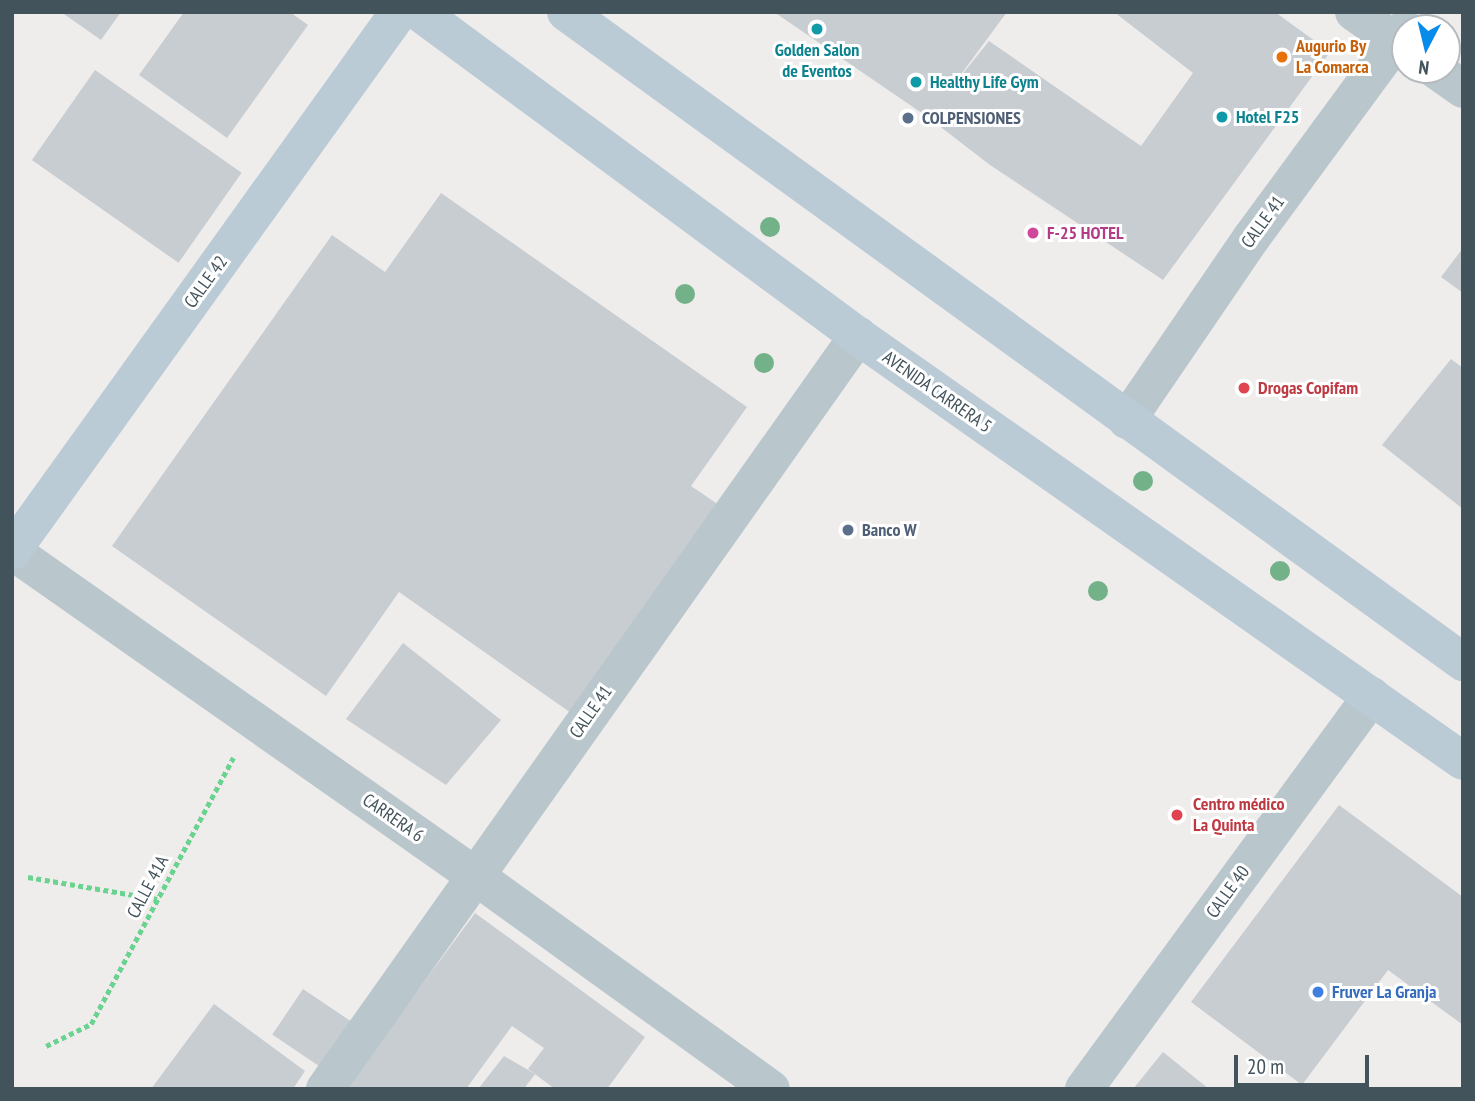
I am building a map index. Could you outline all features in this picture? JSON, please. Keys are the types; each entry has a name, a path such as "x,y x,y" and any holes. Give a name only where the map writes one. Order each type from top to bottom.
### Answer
{"main road":[{"name":"CALLE 42","path":"12,551 399,12"},
{"name":"AVENIDA CARRERA 5","path":"419,12 858,336 1463,761"},
{"path":"566,12 1463,662"}],"street":[{"path":"1354,12 1391,26"},
{"name":"CALLE 41","path":"1127,420 1252,237 1391,52"},
{"name":"CALLE 41","path":"325,1089 858,336"},
{"name":"CARRERA 6","path":"12,551 474,875 771,1089"},
{"name":"CALLE 40","path":"1084,1089 1372,696"}],"path":[{"name":"CALLE 41A","path":"46,1046 91,1024 253,720"},
{"path":"28,877 157,899"}],"building":[{"path":"61,12 121,12 101,40"},
{"path":"184,12 290,12 308,25 227,138 139,75"},
{"name":"Hotel F25","path":"774,12 1007,12 948,92 989,41 1141,146 1193,73 1114,12 1275,12 1330,52 1163,280 990,165 929,118"},
{"path":"95,70 242,173 179,263 32,160"},
{"path":"441,193 747,407 691,486 719,505 571,713 399,592 326,696 112,546 332,235 385,272"},
{"path":"1463,248 1463,293 1441,277"},
{"path":"1451,359 1463,368 1463,509 1382,445"},
{"path":"403,643 501,720 446,785 346,719"},
{"path":"1339,805 1463,897 1463,1025 1388,970 1302,1085 1191,1002"},
{"path":"475,913 645,1037 607,1089 555,1089 528,1069 544,1048 512,1026 466,1089 345,1089"},
{"path":"303,989 359,1027 329,1073 272,1035"},
{"path":"214,1004 305,1071 293,1089 151,1089"},
{"path":"1163,1052 1209,1089 1133,1089"},
{"path":"504,1056 535,1074 524,1089 478,1089"}],"place":[{"name":"Golden Salon de Eventos","path":"817,29"},
{"name":"Augurio By La Comarca","path":"1282,57"},
{"name":"Healthy Life Gym","path":"916,82"},
{"name":"Hotel F25","path":"1222,117"},
{"name":"COLPENSIONES","path":"908,118"},
{"name":"F-25 HOTEL","path":"1033,233"},
{"name":"Drogas Copifam","path":"1244,388"},
{"name":"Banco W","path":"848,530"},
{"name":"Centro médico La Quinta","path":"1177,815"},
{"name":"Fruver La Granja","path":"1318,992"}]}
